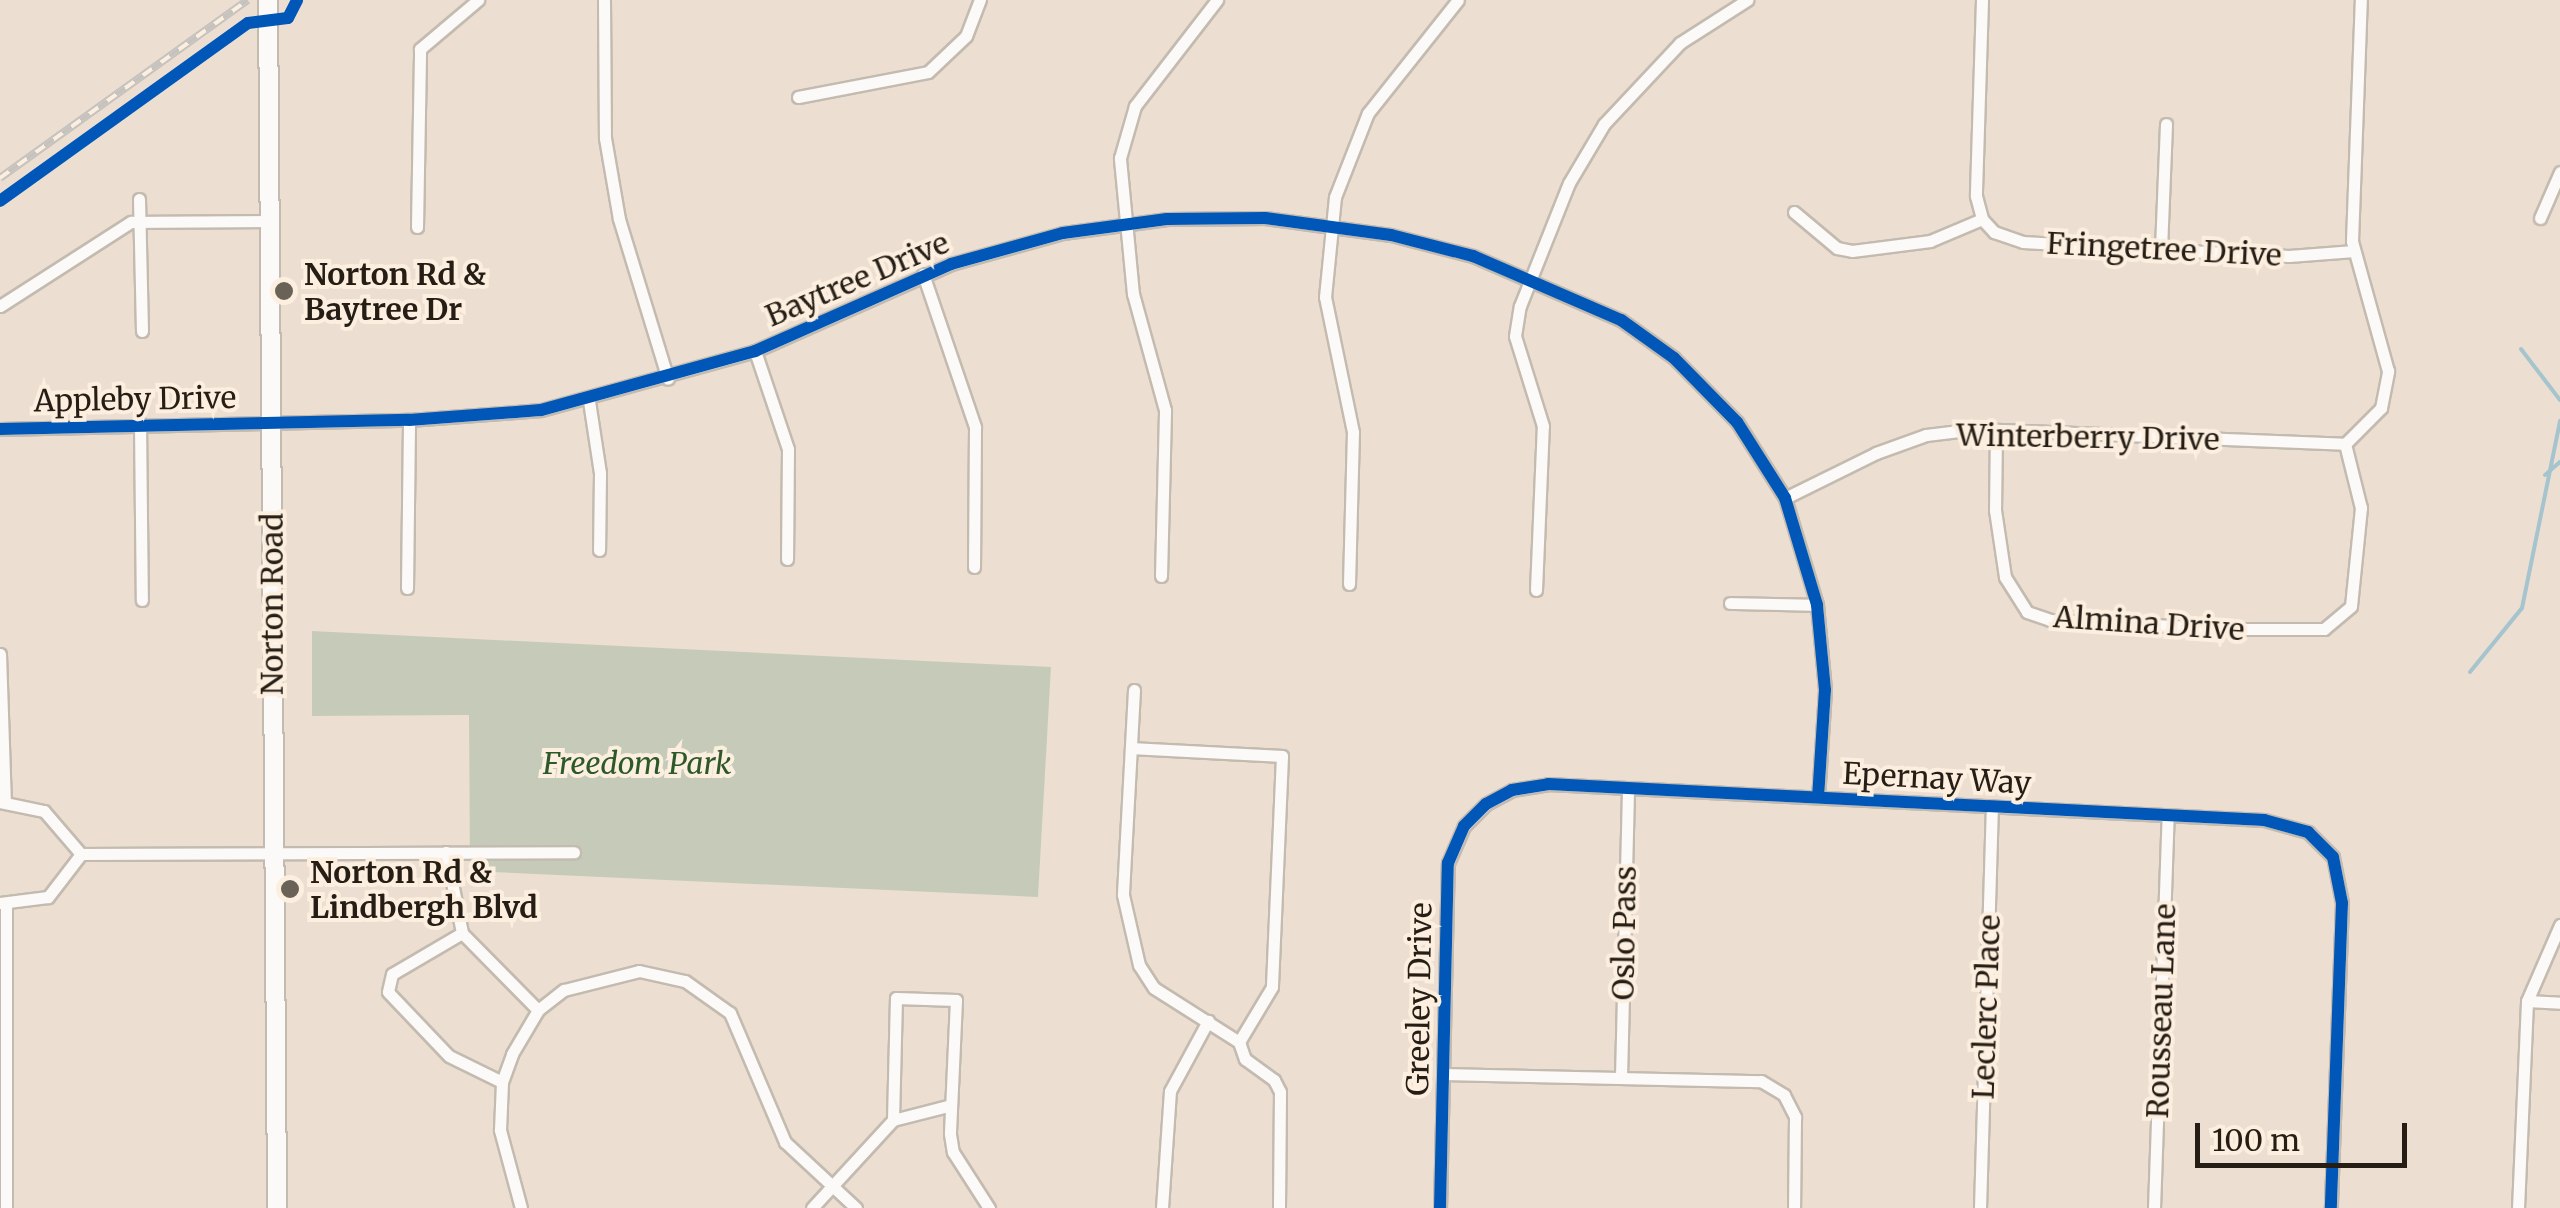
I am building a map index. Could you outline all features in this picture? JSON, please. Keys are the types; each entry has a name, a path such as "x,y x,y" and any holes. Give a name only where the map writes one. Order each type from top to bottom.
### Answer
{"main road":[{"name":"Norton Road","path":"268,0 277,1208"}],"street":[{"path":"417,227 420,49 478,0"},
{"path":"604,0 604,138 619,218 668,379"},
{"path":"798,96 928,72 956,49 980,0"},
{"path":"1161,576 1165,410 1133,294 1120,158 1127,126 1148,86 1218,0"},
{"path":"1349,584 1354,432 1327,326 1330,225 1353,138 1458,0"},
{"path":"1536,590 1542,416 1515,336 1532,278 1569,183 1604,124 1680,43 1746,0"},
{"path":"1794,212 1837,248 1852,251 1930,242 1982,219 1976,196 1982,0"},
{"path":"2344,444 2381,408 2388,371 2354,251 2361,0"},
{"path":"2161,249 2166,124"},
{"path":"2540,218 2560,172"},
{"path":"139,199 142,330"},
{"name":"Baytree Drive","path":"271,422 409,420 589,401 756,351 923,274 1063,234 1124,224 1265,218 1330,225 1473,256 1532,278 1621,320 1674,358 1737,422 1785,498 1818,604 1824,690 1818,797"},
{"name":"Fringetree Drive","path":"1982,219 2008,239 2022,242 2288,256 2354,251"},
{"path":"0,306 110,232 140,221 268,221"},
{"path":"923,274 975,427 974,567"},
{"path":"756,351 788,449 787,559"},
{"path":"589,401 600,474 598,550"},
{"path":"407,588 409,420"},
{"name":"Appleby Drive","path":"0,429 271,422"},
{"path":"140,423 142,600"},
{"name":"Winterberry Drive","path":"1785,498 1926,435 1996,430 2344,444"},
{"name":"Almina Drive","path":"1996,430 1995,510 2005,577 2026,612 2050,620 2289,631 2324,629 2340,621 2356,587 2361,508 2344,444"},
{"path":"1730,603 1818,604"},
{"path":"0,654 2,802 44,810 81,854"},
{"path":"1134,690 1123,895 1140,965 1154,988 1239,1042 1245,1059 1280,1092 1279,1208"},
{"path":"1131,748 1282,756 1272,987 1239,1042"},
{"name":"Epernay Way","path":"1486,804 1527,786 1628,788 2264,820 2326,842 2342,903 2331,1208"},
{"name":"Oslo Pass","path":"1621,1078 1628,788"},
{"name":"Greeley Drive","path":"1440,1208 1448,863 1464,826 1486,804"},
{"name":"Leclerc Place","path":"1980,1208 1992,806"},
{"name":"Rousseau Lane","path":"2154,1208 2168,814"},
{"path":"446,852 462,933 538,1010"},
{"path":"81,854 574,852"},
{"path":"6,1208 3,903 48,897 81,854"},
{"path":"2518,1208 2527,1001 2560,925"},
{"path":"462,933 392,974 388,992 449,1056 502,1082"},
{"path":"520,1208 504,1160 502,1082 538,1010 574,985 638,970 703,990 739,1025 762,1096 785,1142 856,1208"},
{"path":"893,1120 896,998 956,1000 948,1106 953,1152 989,1208"},
{"path":"2527,1001 2560,1002"},
{"path":"1162,1208 1170,1091 1208,1021"},
{"path":"1443,1074 1748,1080 1772,1086 1793,1110 1794,1208"},
{"path":"812,1208 893,1120 948,1106"}],"green space":[{"name":"Freedom Park","path":"312,631 1051,667 1038,897 470,871 469,715 312,716"}],"waterway":[{"path":"2521,349 2560,400"},
{"path":"2470,672 2522,608 2560,421"},
{"path":"2545,475 2560,462"}],"railway":[{"path":"0,178 248,0"}],"cycle path":[{"path":"0,201 248,23 288,18 297,0"},
{"path":"0,429 409,420 541,410 755,351 951,264 1063,233 1167,219 1265,218 1391,235 1473,256 1621,320 1674,358 1737,422 1785,498 1817,605 1825,690 1818,797"},
{"path":"1440,1208 1448,863 1464,826 1486,804 1512,790 1548,784 2264,820 2308,832 2333,857 2342,903 2331,1208"}],"place":[{"name":"Norton Rd & Baytree Dr","path":"284,291"},
{"name":"Norton Rd & Lindbergh Blvd","path":"290,889"}]}
